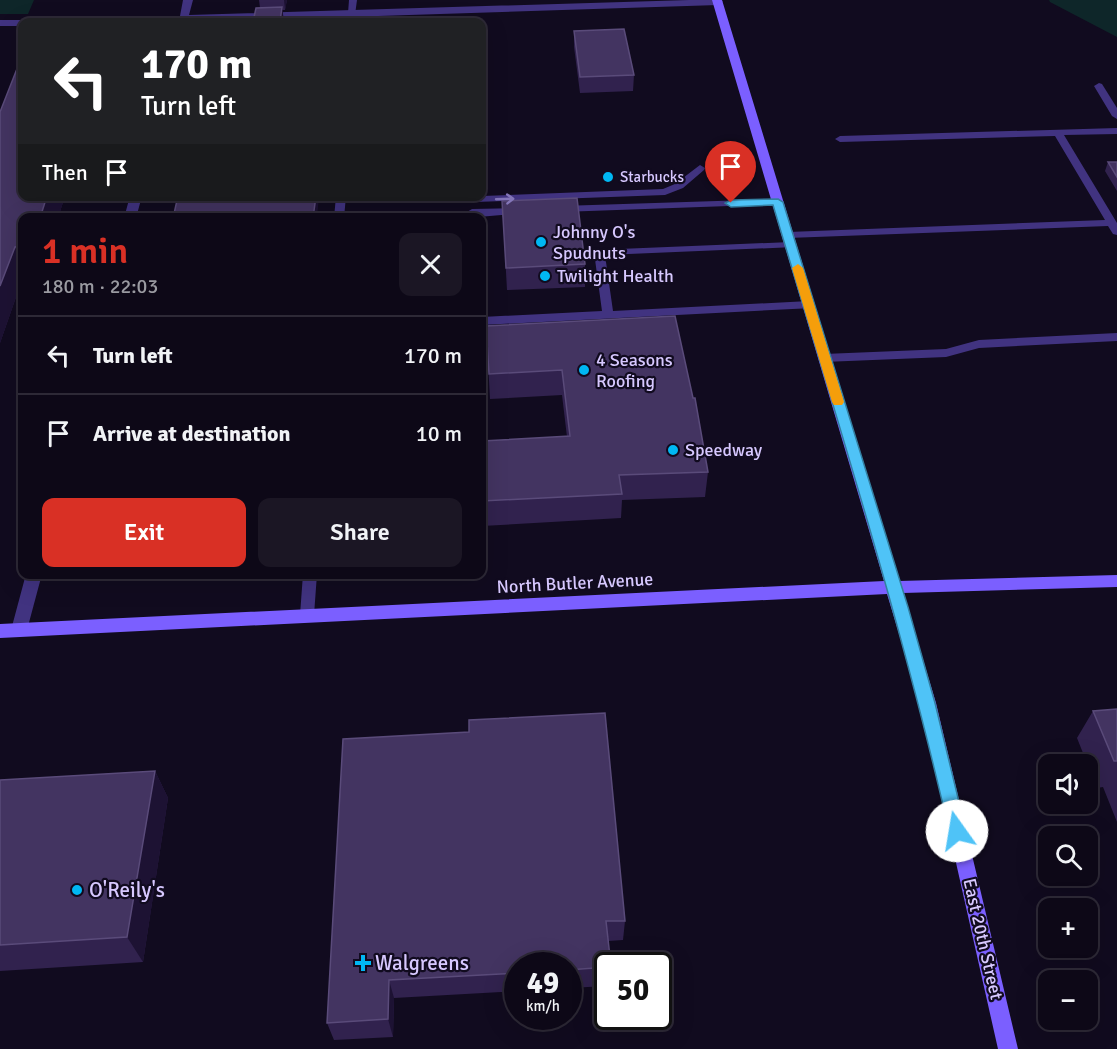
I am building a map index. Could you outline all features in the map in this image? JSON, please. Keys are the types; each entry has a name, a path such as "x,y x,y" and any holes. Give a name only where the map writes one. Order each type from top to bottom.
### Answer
{"main road":[{"name":"East 20th Street","path":"718,1 928,703 1008,1049"},
{"name":"North Butler Avenue","path":"0,631 895,587 1117,582"}],"street":[{"path":"184,18 189,0"},
{"path":"286,18 718,1"},
{"path":"0,23 18,23"},
{"path":"19,630 33,579"}],"lane":[{"path":"353,0 354,16"},
{"path":"1099,86 1117,116"},
{"path":"840,139 1117,131"},
{"path":"608,315 599,252 789,240 1114,227 1058,133"},
{"path":"486,199 665,192 679,186 700,168"},
{"path":"554,210 778,202"},
{"path":"472,213 530,210"},
{"path":"486,321 809,305"},
{"path":"824,358 946,353 979,344 1117,337"},
{"path":"307,615 310,579"}],"green space":[{"path":"0,0 34,0 28,14 0,14"},
{"path":"1049,0 1117,0 1117,37 1050,2"}],"building":[{"path":"282,7 281,18 254,18 256,8"},
{"path":"624,29 634,75 580,77 574,31"},
{"path":"18,66 18,201 45,201 42,213 18,213 18,247 15,247 0,286 0,112"},
{"path":"1108,162 1117,162 1117,177"},
{"path":"577,198 585,264 506,268 502,201"},
{"path":"177,201 315,201 314,213 174,213"},
{"path":"675,316 693,398 695,398 708,472 619,475 622,494 486,501 486,441 570,436 562,370 489,374 486,326"},
{"path":"1117,709 1117,761 1114,761 1093,711"},
{"name":"Walgreens","path":"605,713 625,921 606,921 609,952 594,952 594,968 582,969 582,952 504,952 504,974 389,980 388,1019 327,1023 343,739 469,732 469,720"},
{"name":"O'Reily's","path":"155,771 127,937 0,945 0,780"}],"slow traffic":[{"path":"798,268 838,402"}],"place":[{"name":"Starbucks","path":"608,177"},
{"name":"Johnny O's Spudnuts","path":"541,242"},
{"name":"Twilight Health","path":"545,276"},
{"name":"4 Seasons Roofing","path":"584,370"},
{"name":"Speedway","path":"673,450"},
{"name":"O'Reily's","path":"77,890"},
{"name":"Walgreens","path":"363,963"}],"route":[{"path":"731,203 778,202 928,703 957,831"}]}
